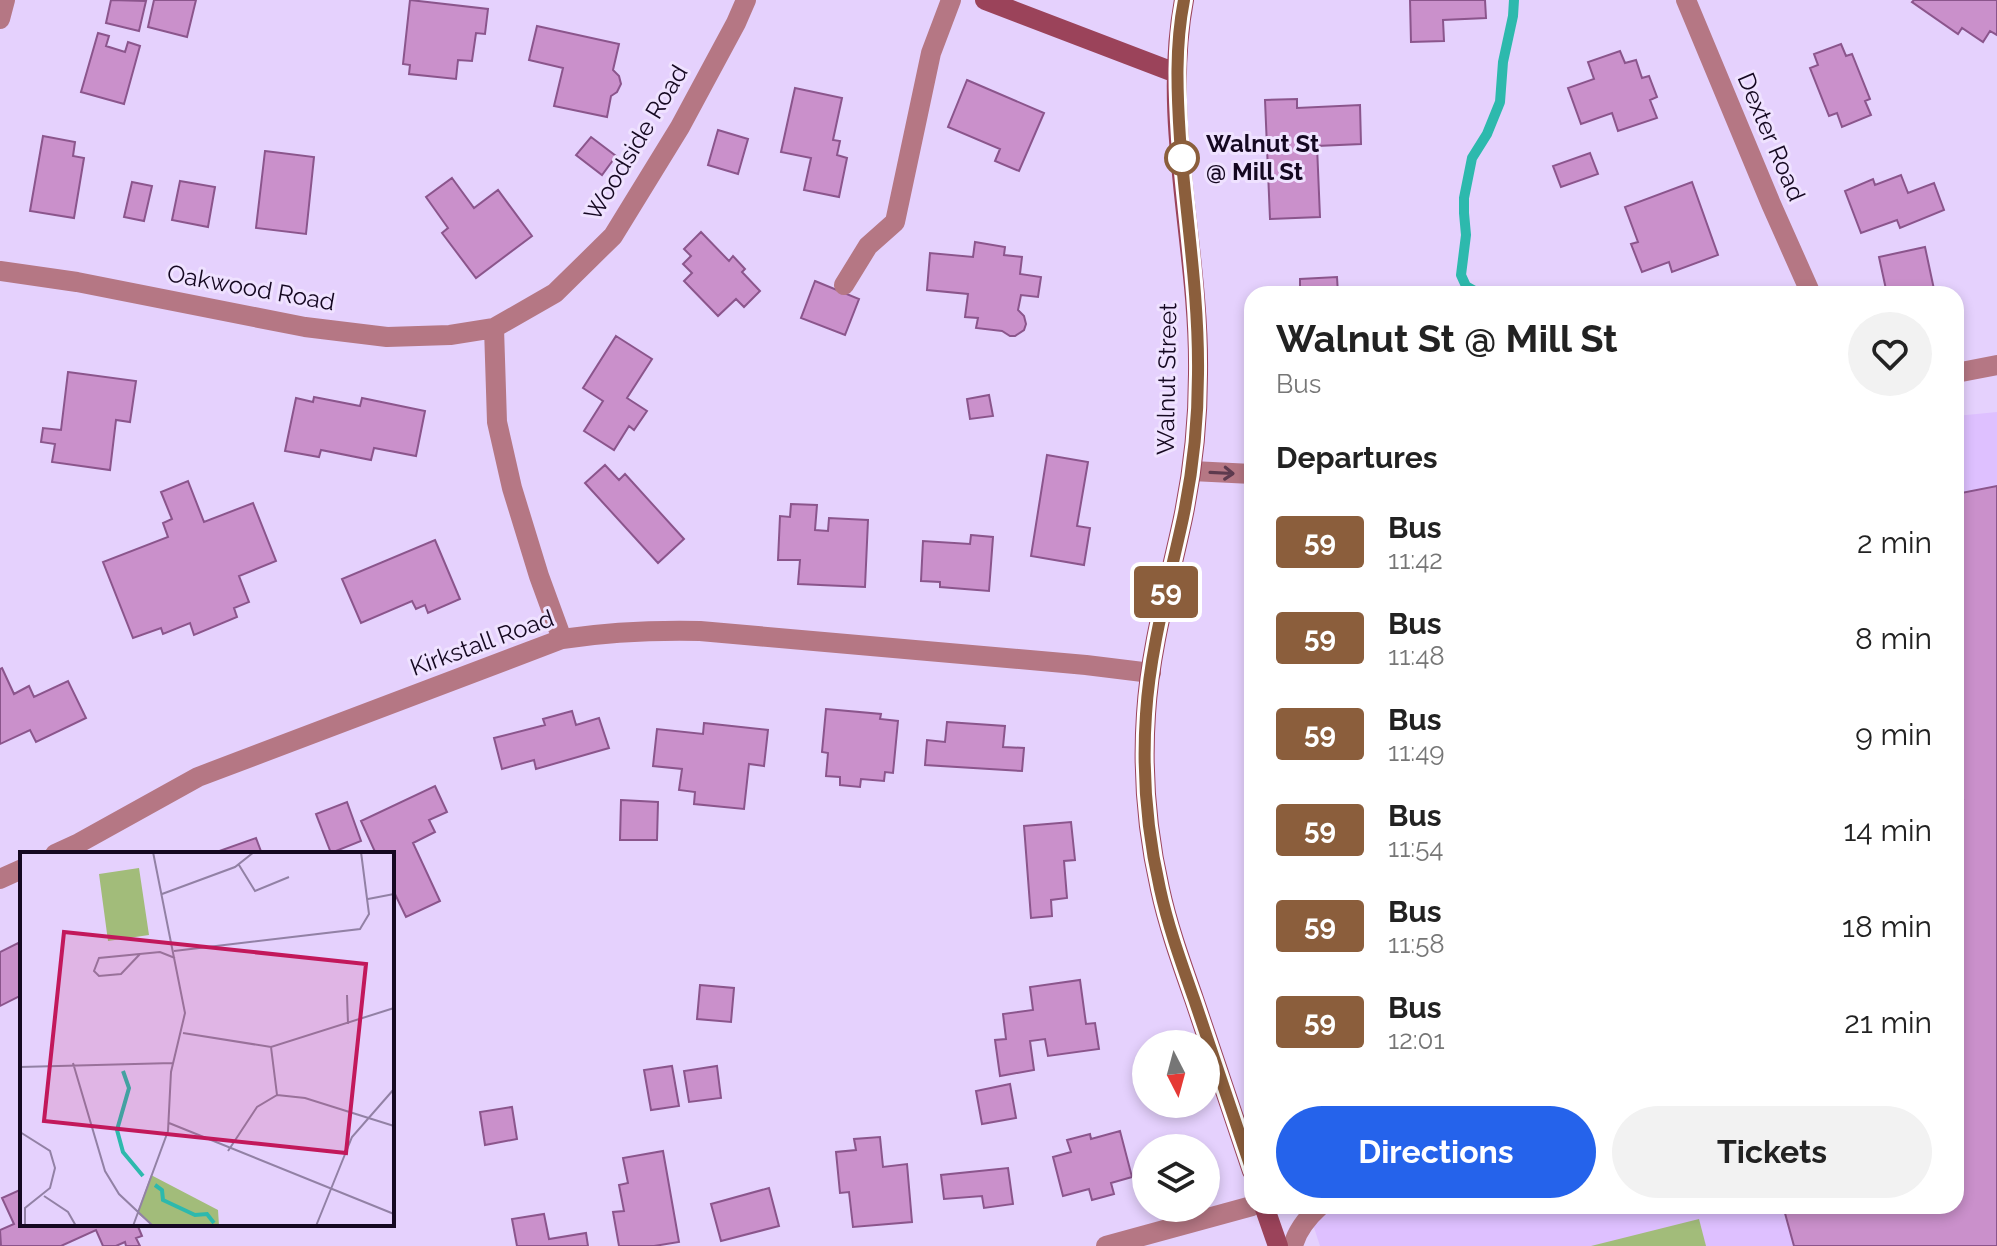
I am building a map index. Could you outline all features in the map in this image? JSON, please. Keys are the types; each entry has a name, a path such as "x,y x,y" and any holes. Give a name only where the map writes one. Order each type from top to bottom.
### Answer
{"main road":[{"path":"985,0 1176,73"},
{"name":"Walnut Street","path":"1184,0 1176,73 1194,282 1198,370 1196,442 1151,673 1146,714 1146,801 1151,845 1171,932 1244,1140"},
{"path":"1267,1214 1278,1246"}],"street":[{"path":"0,19 5,0"},
{"name":"Woodside Road","path":"494,328 555,293 613,236 680,127 746,0"},
{"path":"844,285 868,246 895,222 931,53 951,0"},
{"name":"Dexter Road","path":"1686,0 1807,286"},
{"name":"Oakwood Road","path":"0,271 77,282 305,327 387,337 450,335 494,328"},
{"path":"494,328 497,422 521,517 562,639"},
{"path":"1964,371 1997,365"},
{"path":"1192,471 1244,474"},
{"name":"Kirkstall Road","path":"81,849 198,777 562,639 649,630 700,631 1151,673"},
{"path":"0,879 20,870"},
{"path":"1106,1246 1244,1208"},
{"path":"1293,1246 1304,1222 1312,1214"}],"shaded area":[{"path":"1997,412 1997,1246 1320,1246 1310,1214 1964,1214 1964,415"}],"green space":[{"path":"1699,1219 1706,1246 1591,1246"}],"building":[{"path":"111,0 146,1 139,31 106,23"},
{"path":"154,0 196,0 187,37 148,27"},
{"path":"410,0 488,9 485,34 476,33 472,61 458,60 456,79 409,74 410,65 403,64"},
{"path":"1410,0 1485,0 1486,18 1443,20 1444,41 1411,42"},
{"path":"1997,0 1997,35 1990,31 1983,42 1962,28 1958,34 1912,2"},
{"path":"537,26 619,44 613,70 621,84 611,96 607,117 554,106 563,68 529,60"},
{"path":"98,33 109,36 106,46 125,52 128,42 140,46 124,104 81,92"},
{"path":"1841,44 1846,56 1852,54 1870,99 1865,101 1871,115 1842,127 1837,113 1829,116 1810,68 1818,65 1814,54"},
{"path":"1620,51 1625,63 1636,60 1642,78 1649,76 1657,97 1650,100 1657,118 1618,131 1612,113 1581,124 1568,88 1594,79 1588,62"},
{"path":"967,80 1044,113 1019,171 995,161 1000,149 948,127"},
{"path":"795,88 842,98 833,140 840,141 837,155 847,158 839,197 804,190 811,158 781,152"},
{"path":"1297,99 1297,108 1360,105 1361,144 1317,146 1320,217 1270,219 1265,100"},
{"path":"718,130 748,139 738,174 708,165"},
{"path":"43,136 75,142 73,156 84,158 74,218 30,211"},
{"path":"591,137 616,156 602,175 576,155"},
{"path":"265,151 314,157 306,234 256,228"},
{"path":"1590,153 1598,174 1561,187 1553,166"},
{"path":"1901,175 1908,193 1934,183 1944,210 1900,228 1897,220 1861,233 1845,191 1873,179 1875,185"},
{"path":"452,178 474,208 498,190 532,236 476,278 442,233 448,228 426,197"},
{"path":"180,181 215,187 208,227 172,220"},
{"path":"132,182 152,186 144,221 124,217"},
{"path":"1692,182 1718,255 1672,272 1669,262 1642,272 1631,244 1638,242 1625,207"},
{"path":"701,232 729,261 733,256 745,269 742,272 760,291 744,307 736,299 718,316 684,281 692,273 683,264 691,256 684,249"},
{"path":"975,242 1005,247 1004,255 1022,257 1020,274 1041,277 1038,297 1021,295 1018,310 1026,324 1024,330 1015,336 976,328 978,318 965,317 968,294 927,290 930,253 973,257"},
{"path":"1925,247 1933,286 1885,286 1879,257"},
{"path":"1337,277 1338,286 1300,286 1300,279"},
{"path":"815,281 859,299 845,335 801,318"},
{"path":"616,336 652,359 627,398 647,411 634,430 629,426 614,450 584,431 603,401 583,388"},
{"path":"68,372 136,381 130,422 116,420 110,470 52,462 55,444 41,442 43,428 61,430"},
{"path":"989,395 993,416 970,419 967,399"},
{"path":"314,397 360,406 362,398 425,411 416,456 374,448 371,460 321,450 319,457 285,451 296,398 313,402"},
{"path":"1047,455 1088,462 1077,526 1090,528 1084,565 1031,556"},
{"path":"605,465 619,480 625,474 684,539 658,563 585,483"},
{"path":"188,481 204,522 253,503 276,561 239,576 249,602 234,608 237,617 194,635 190,623 163,634 161,628 133,638 103,562 168,537 163,523 172,519 161,492"},
{"path":"1997,486 1997,1246 1794,1246 1785,1214 1964,1214 1964,492"},
{"path":"791,504 817,505 815,530 828,531 829,518 868,520 865,587 798,584 800,560 778,560 780,516 790,517"},
{"path":"971,535 993,537 989,591 940,587 940,582 921,581 923,541 970,544"},
{"path":"435,540 460,599 428,613 425,605 416,609 412,601 361,623 342,579"},
{"path":"2,668 14,694 29,686 34,697 68,681 86,718 36,742 30,730 0,744"},
{"path":"826,709 881,714 880,719 898,721 893,773 885,772 884,781 861,779 860,787 840,785 840,777 826,776 828,753 822,752"},
{"path":"572,711 576,725 599,718 609,748 536,769 534,760 502,769 494,738 545,725 543,719"},
{"path":"947,722 1005,726 1003,747 1024,748 1022,771 925,765 927,740 945,742"},
{"path":"704,723 768,730 764,766 749,764 744,809 694,804 695,792 679,790 682,769 653,766 657,729 703,734"},
{"path":"435,786 447,812 429,820 435,832 413,843 440,901 406,917 394,892 394,852 375,852 361,821"},
{"path":"621,800 658,802 657,840 620,840"},
{"path":"347,802 361,841 331,852 316,814"},
{"path":"1071,822 1075,860 1064,861 1067,898 1051,900 1052,916 1031,918 1024,826"},
{"path":"256,838 261,852 217,852"},
{"path":"18,943 20,948 20,996 0,1006 0,952"},
{"path":"1080,980 1086,1024 1095,1023 1099,1049 1048,1056 1045,1039 1030,1041 1034,1070 1000,1076 995,1040 1006,1039 1003,1014 1033,1010 1030,987"},
{"path":"700,985 734,988 731,1022 697,1019"},
{"path":"672,1066 679,1106 651,1110 644,1070"},
{"path":"717,1066 721,1098 689,1102 684,1071"},
{"path":"1010,1084 1016,1118 982,1124 976,1091"},
{"path":"512,1107 517,1139 485,1145 480,1112"},
{"path":"1120,1131 1132,1177 1111,1183 1114,1194 1092,1200 1089,1189 1063,1196 1053,1157 1071,1152 1067,1140 1090,1134 1091,1139"},
{"path":"880,1137 883,1167 907,1164 912,1222 853,1227 849,1192 840,1193 836,1152 856,1150 854,1139"},
{"path":"663,1151 679,1242 619,1246 613,1212 624,1211 619,1185 628,1183 623,1158"},
{"path":"1008,1168 1013,1204 984,1208 982,1196 944,1199 941,1175"},
{"path":"769,1188 779,1226 721,1241 711,1204"},
{"path":"20,1190 20,1226 138,1226 142,1236 136,1238 140,1246 126,1246 125,1242 103,1246 96,1230 61,1246 1,1246 0,1230 14,1224 2,1198"},
{"path":"544,1214 549,1239 586,1233 588,1246 517,1246 512,1219"}],"waterway":[{"path":"1466,286 1461,275 1466,235 1464,198 1472,158 1487,134 1500,102 1503,62 1514,0"}],"bus line":[{"name":"59","path":"1184,0 1176,73 1194,282 1198,370 1196,442 1151,673 1146,714 1146,801 1151,845 1171,932 1244,1147"}],"place":[{"name":"Walnut St @ Mill St","path":"1182,158"}]}
